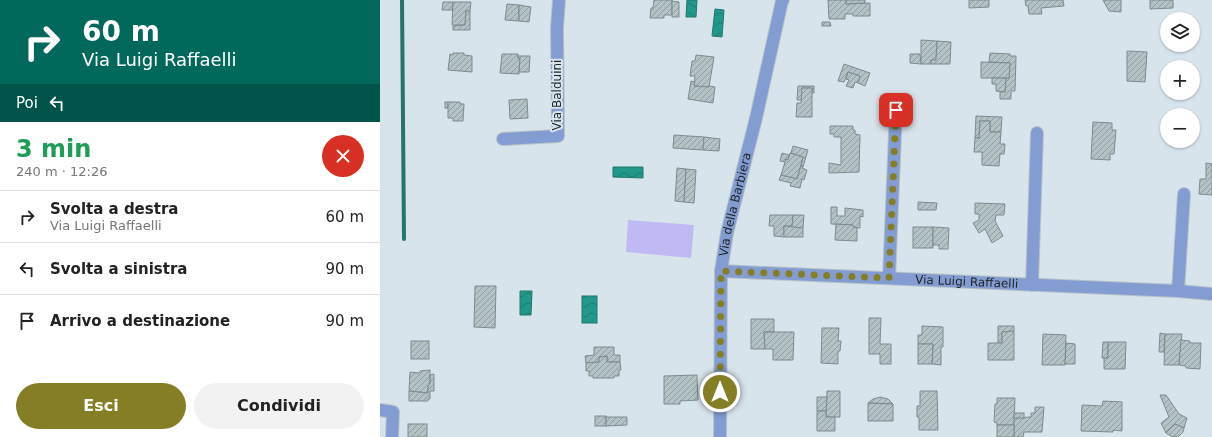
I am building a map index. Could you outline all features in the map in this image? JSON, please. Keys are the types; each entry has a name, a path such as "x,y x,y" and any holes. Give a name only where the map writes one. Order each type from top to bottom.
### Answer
{"street":[{"name":"Via Balduini","path":"503,139 558,136 557,28 559,0"},
{"name":"Via della Barbiera","path":"720,437 721,271 727,233 756,118 782,0"},
{"path":"889,278 896,110"},
{"path":"1032,284 1037,133"},
{"path":"1178,291 1184,194"},
{"name":"Via Luigi Raffaelli","path":"721,271 1032,284 1212,294"},
{"path":"380,410 392,412 392,437"}],"shaded area":[{"path":"628,220 694,225 691,258 626,252"}],"water":[{"path":"687,0 697,0 696,17 686,17"},
{"path":"715,9 724,10 722,37 712,36"},
{"path":"613,167 643,167 643,178 613,177"},
{"path":"520,291 532,291 531,315 520,315"},
{"path":"582,296 597,296 597,323 582,323"}],"building":[{"path":"654,0 672,0 672,15 664,15 664,18 650,18"},
{"path":"828,0 846,0 846,4 870,3 870,16 853,16 853,14 845,14 845,19 829,19"},
{"path":"846,0 865,0 865,3 846,4"},
{"path":"969,0 989,0 989,7 969,8"},
{"path":"1025,0 1063,0 1064,6 1041,8 1042,14 1029,14 1028,6 1026,6"},
{"path":"1103,0 1121,0 1121,12 1109,11"},
{"path":"1150,0 1173,0 1173,8 1150,9"},
{"path":"672,1 679,2 679,17 672,17"},
{"path":"443,2 453,2 452,10 442,10"},
{"path":"453,2 471,2 470,11 466,11 465,25 452,25"},
{"path":"507,4 519,5 519,21 505,20"},
{"path":"519,5 531,7 529,22 519,21"},
{"path":"466,11 470,11 470,30 453,30 453,26 465,25"},
{"path":"822,22 830,22 831,26 822,26"},
{"path":"921,40 937,41 936,60 931,60 931,64 921,64"},
{"path":"937,41 951,42 950,64 931,64 931,60 936,60"},
{"path":"1127,51 1147,52 1145,82 1127,81"},
{"path":"453,53 464,53 464,55 472,56 472,72 448,70 450,54 453,55"},
{"path":"990,53 1010,54 1010,56 1016,56 1015,91 1011,91 1011,99 1000,99 1000,91 1005,92 1006,78 1009,78 1010,63 989,62"},
{"path":"502,54 518,54 518,58 520,58 519,74 500,73"},
{"path":"910,54 920,54 921,64 910,63"},
{"path":"696,55 714,57 709,87 694,86 695,76 690,76 692,61 695,61"},
{"path":"518,56 530,56 529,72 519,72 520,58 518,58"},
{"path":"981,62 1010,63 1009,78 981,78"},
{"path":"844,64 870,73 865,86 858,83 860,76 848,72 844,82 838,81"},
{"path":"848,72 860,76 858,83 855,82 853,88 846,86 849,80 846,79"},
{"path":"992,78 1006,78 1005,92 996,91 996,84 992,84"},
{"path":"691,81 695,82 694,86 715,87 713,103 688,99"},
{"path":"798,86 814,86 814,93 812,93 812,88 802,88 802,100 797,100"},
{"path":"802,88 812,88 812,117 796,117 797,103 801,103"},
{"path":"527,99 528,118 510,119 509,100"},
{"path":"445,102 448,102 448,108 445,108"},
{"path":"448,102 460,102 460,104 464,104 463,121 453,121 453,118 448,118"},
{"path":"976,116 1002,117 1001,132 990,132 990,121 980,121 979,138 975,138"},
{"path":"980,121 990,121 990,132 1001,132 1000,144 1005,144 1004,154 1000,154 999,166 982,165 982,152 974,152 975,138 979,138"},
{"path":"1093,122 1112,123 1112,130 1116,130 1114,154 1110,154 1110,160 1091,159"},
{"path":"830,126 853,126 855,134 860,135 859,172 829,173 829,163 841,165 841,137 834,137 834,134 830,134"},
{"path":"674,135 704,137 703,150 673,148"},
{"path":"704,137 720,139 719,151 703,150"},
{"path":"793,146 808,150 803,167 801,166 803,157 791,153"},
{"path":"782,153 789,155 788,160 786,159 785,162 780,161"},
{"path":"790,153 803,157 797,179 781,175 786,159 788,160"},
{"path":"1206,163 1212,164 1212,195 1199,194 1200,179 1206,179"},
{"path":"801,166 807,170 804,180 802,179 800,188 790,186 791,183 779,180 781,175 797,179"},
{"path":"677,168 686,169 684,202 675,201"},
{"path":"686,169 696,170 694,203 684,202"},
{"path":"918,202 937,203 936,210 918,210"},
{"path":"975,203 1005,204 1004,215 996,215 995,221 1003,236 992,243 985,229 979,233 973,223 979,220 979,214 975,214"},
{"path":"831,207 837,207 837,216 845,216 845,208 863,210 863,217 860,216 860,228 853,227 853,225 831,224"},
{"path":"770,215 793,215 792,226 784,226 784,237 774,236 774,226 769,226"},
{"path":"793,215 804,215 803,228 792,228"},
{"path":"836,224 853,225 853,227 857,228 857,241 835,240"},
{"path":"784,226 803,228 803,237 784,237"},
{"path":"913,227 933,227 933,248 913,248"},
{"path":"933,227 949,228 948,249 939,249 939,245 933,245"},
{"path":"475,286 496,286 495,328 474,327"},
{"path":"869,318 881,318 880,344 891,344 891,364 880,364 880,354 869,354"},
{"path":"751,319 774,319 774,332 764,332 765,349 751,349"},
{"path":"922,326 943,327 941,365 932,364 933,344 918,344 918,335 922,335"},
{"path":"998,326 1014,326 1014,331 1002,332 1002,343 998,343"},
{"path":"822,328 839,328 838,341 841,341 840,351 838,351 838,364 821,363"},
{"path":"1014,331 1014,360 988,360 988,343 1002,343 1002,332"},
{"path":"764,332 794,332 793,360 773,360 773,349 765,349"},
{"path":"1160,333 1165,334 1164,352 1159,352"},
{"path":"1043,334 1066,335 1065,365 1042,365"},
{"path":"1165,334 1182,334 1179,365 1164,365"},
{"path":"1181,340 1190,341 1190,343 1201,343 1200,369 1186,368 1186,366 1179,365"},
{"path":"411,341 429,341 429,359 411,359"},
{"path":"1103,342 1108,342 1108,358 1102,358"},
{"path":"1108,342 1126,342 1125,369 1104,369 1104,358 1108,358"},
{"path":"1066,343 1075,344 1075,364 1065,364"},
{"path":"918,344 933,344 932,364 918,364"},
{"path":"594,347 614,347 614,355 620,355 620,362 607,362 607,356 599,357 599,362 586,363 585,356 594,355"},
{"path":"607,356 607,362 620,362 621,370 619,370 619,376 614,376 614,378 593,378 593,376 589,376 589,371 586,371 586,363 599,362 599,357"},
{"path":"430,370 430,384 428,386 428,393 409,391 410,372 419,373 420,371"},
{"path":"434,374 434,391 430,391 430,399 428,399 428,401 409,401 409,391 428,393 430,375"},
{"path":"697,375 698,400 680,401 680,404 664,404 664,376"},
{"path":"827,391 840,391 840,417 826,417"},
{"path":"920,391 937,391 938,430 919,430 917,406 920,406"},
{"path":"1160,395 1166,395 1179,414 1187,418 1184,428 1175,424 1166,433 1161,423 1169,417"},
{"path":"817,397 827,397 826,411 817,411"},
{"path":"880,397 888,399 893,404 868,403 873,399"},
{"path":"997,398 1015,398 1014,425 997,425 997,423 994,422 995,404 997,404"},
{"path":"1103,401 1122,402 1122,431 1081,431 1082,405 1102,406"},
{"path":"868,403 893,404 893,421 868,421"},
{"path":"1035,407 1044,407 1042,432 1024,432 1023,437 1014,437 1014,418 1031,417 1031,413 1035,413"},
{"path":"817,411 826,411 826,417 835,417 835,431 817,431"},
{"path":"1014,413 1024,413 1024,418 1014,418"},
{"path":"595,416 606,416 606,426 595,426"},
{"path":"606,417 627,417 627,425 606,426"},
{"path":"408,424 427,424 427,437 408,437"},
{"path":"1175,424 1184,428 1183,432 1179,436 1173,437 1166,433"},
{"path":"997,425 1014,425 1014,437 997,437"}],"waterway":[{"path":"402,0 404,239"}],"route":[{"path":"720,392 721,271 889,278 896,110"}]}
